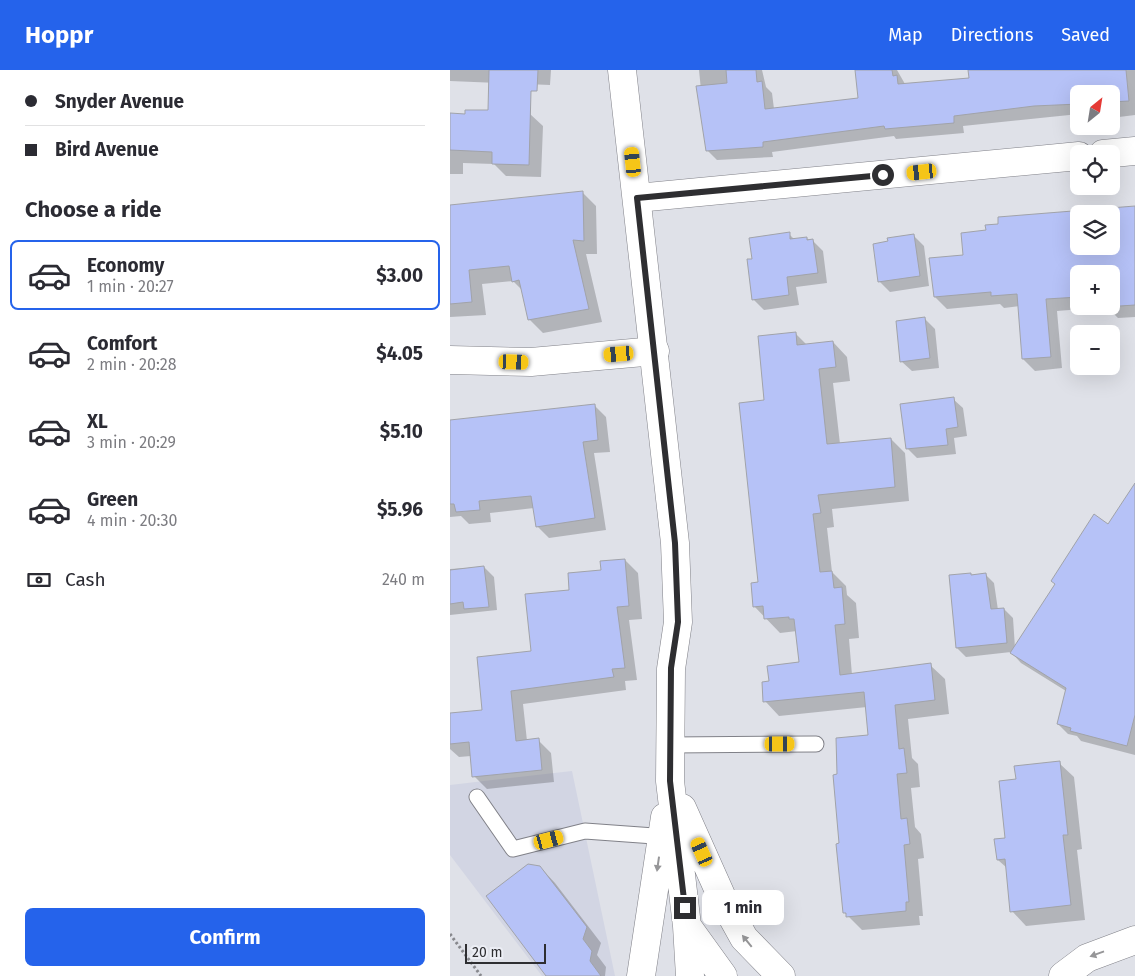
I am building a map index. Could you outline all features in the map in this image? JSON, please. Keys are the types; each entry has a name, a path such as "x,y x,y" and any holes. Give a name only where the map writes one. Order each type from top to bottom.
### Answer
{"main road":[{"path":"622,70 655,351 675,543 678,622 671,668 670,781 678,836 690,976"},
{"path":"1120,152 1135,151"},
{"path":"637,198 1070,157"},
{"path":"450,360 531,362 655,351"},
{"path":"642,976 678,836"},
{"path":"678,836 724,902 744,938 781,976"},
{"path":"687,926 723,976"},
{"path":"1063,976 1087,958 1135,940"}],"lane":[{"path":"670,745 816,744"},
{"path":"477,796 513,849 585,831 678,836"}],"path":[{"path":"450,934 481,976"}],"shaded area":[{"path":"572,771 615,976 542,976 450,855 450,785"}],"building":[{"path":"489,70 538,70 537,91 531,91 529,165 492,164 492,152 450,150 450,113 465,114 465,110 488,110"},
{"path":"726,70 756,70 757,82 762,81 765,109 858,98 855,70 892,70 893,76 897,75 898,84 969,78 968,70 1126,70 1129,101 1120,102 1120,85 1070,85 1070,104 1034,106 954,116 954,123 885,129 884,126 763,142 763,147 706,151 696,86 727,83"},
{"path":"583,191 584,241 573,240 589,309 528,320 519,280 512,282 509,266 469,270 472,302 450,304 450,205"},
{"path":"1135,206 1135,305 1120,306 1120,265 1070,265 1070,298 1046,299 1051,357 1022,359 1017,294 991,296 991,292 934,297 929,258 963,255 961,233 986,230 985,225 998,224 998,217 1070,211 1070,255 1120,255 1120,207"},
{"path":"790,232 790,239 807,237 807,240 813,239 818,273 787,277 789,295 752,300 747,259 752,259 749,238"},
{"path":"914,234 920,276 878,282 873,244 888,241 887,238"},
{"path":"925,317 930,358 900,362 896,321"},
{"path":"796,332 797,345 833,341 836,367 819,369 827,444 891,438 895,487 818,495 821,513 813,514 820,572 832,571 834,588 842,587 845,624 835,625 840,675 931,663 935,700 895,705 899,749 904,748 907,773 897,774 901,819 907,818 910,844 904,845 909,902 906,902 906,911 846,917 846,913 843,913 836,844 839,843 833,775 837,774 836,738 868,735 864,692 763,702 762,682 769,681 767,666 799,662 794,619 789,619 789,617 764,619 763,606 753,607 751,583 758,582 739,403 764,400 758,336"},
{"path":"954,397 958,427 946,429 948,445 906,449 900,404"},
{"path":"595,404 598,440 583,442 595,518 536,527 531,496 479,501 480,510 456,512 454,504 450,504 450,420"},
{"path":"1135,483 1135,715 1127,746 1070,731 1071,728 1057,724 1066,688 1010,653 1055,584 1051,581 1094,514 1108,524"},
{"path":"625,559 629,606 617,607 625,668 612,669 614,677 511,691 516,741 539,738 542,770 472,777 469,742 450,744 450,713 482,710 477,657 531,651 525,594 569,590 568,573 601,570 600,561"},
{"path":"484,566 489,607 464,609 463,602 450,604 450,570"},
{"path":"971,573 971,575 986,573 991,609 1004,608 1007,643 956,648 949,575"},
{"path":"1060,761 1068,835 1063,835 1071,905 1010,912 1005,859 997,860 994,839 1005,838 999,781 1016,779 1014,766"},
{"path":"528,864 540,866 587,927 583,939 592,951 590,961 601,976 546,976 486,896"}],"route":[{"path":"685,908 670,781 671,668 678,622 675,543 637,198 667,197 883,175"}]}
